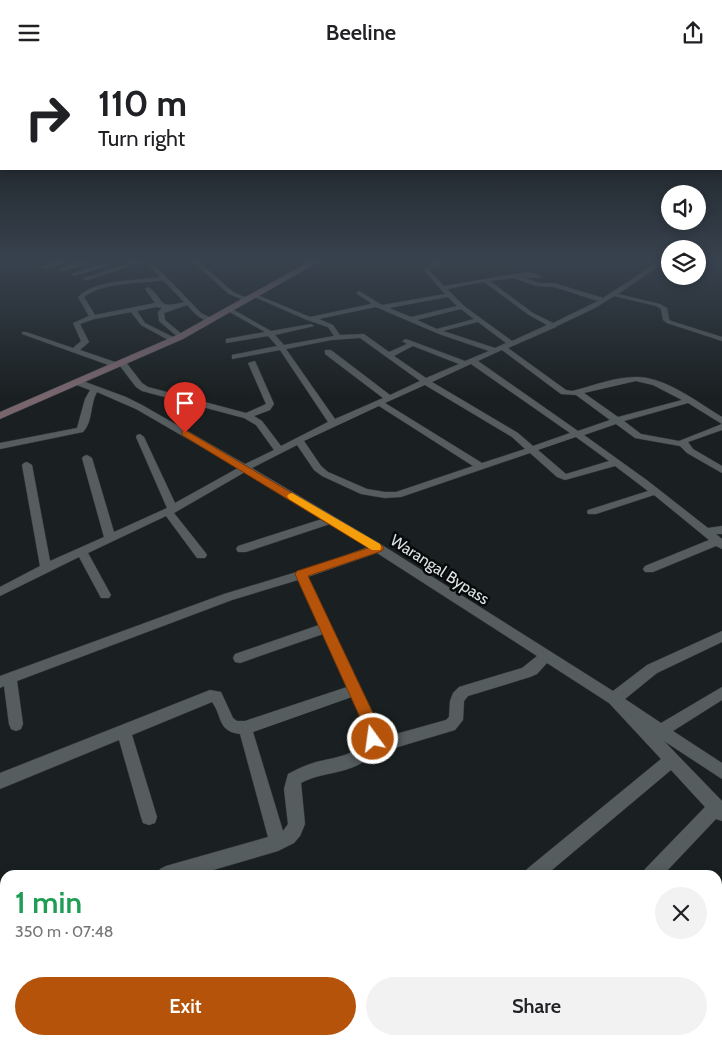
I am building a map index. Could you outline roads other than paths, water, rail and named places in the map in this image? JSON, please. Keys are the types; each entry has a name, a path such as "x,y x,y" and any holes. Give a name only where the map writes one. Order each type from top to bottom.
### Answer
{"main road":[{"path":"0,416 176,338 237,306"}],"street":[{"path":"86,306 93,317"},
{"path":"75,350 82,347 85,342 76,323 93,317 156,306"},
{"path":"163,306 169,307"},
{"path":"175,306 161,312 162,321 176,338"},
{"path":"191,306 201,316 211,320"},
{"path":"272,306 331,326 338,337"},
{"path":"313,319 377,306 437,331 498,349 557,389 569,393 578,392 623,381 642,379 658,385 722,421"},
{"path":"520,306 554,326"},
{"path":"0,592 46,568 171,511 245,468 334,423 425,381 554,326 594,306"},
{"path":"659,306 664,308 666,320 669,322 722,339"},
{"path":"408,320 462,307 512,343"},
{"path":"132,310 143,324 176,338"},
{"path":"230,310 270,333 334,423"},
{"path":"437,331 480,321"},
{"path":"229,341 311,327"},
{"path":"24,333 119,364 144,389 247,416 258,423 279,450"},
{"path":"235,357 338,337 361,336 425,381 500,425 532,449 554,471 565,477 616,462"},
{"path":"390,355 410,342 469,362 509,385 616,462 720,543"},
{"path":"328,352 389,398"},
{"path":"247,416 267,408 270,404 252,363"},
{"name":"Warangal Bypass","path":"77,382 139,407 245,468 378,548 719,766"},
{"path":"0,447 80,430 83,427 89,399 95,389"},
{"path":"578,392 628,430 646,438 683,444 690,451 722,470"},
{"path":"299,440 317,468 325,474 375,494 397,495 616,421 687,401"},
{"path":"380,403 482,467"},
{"path":"683,444 683,441 722,427"},
{"path":"140,437 171,511 201,555"},
{"path":"88,458 110,538"},
{"path":"27,465 46,568"},
{"path":"592,512 654,492"},
{"path":"242,549 331,520"},
{"path":"706,532 722,529"},
{"path":"649,569 720,543"},
{"path":"16,724 5,681 228,597 378,548"},
{"path":"82,552 105,595"},
{"path":"301,574 372,726 373,739 369,749"},
{"path":"240,658 326,628"},
{"path":"656,870 719,810 614,699 652,669 722,636"},
{"path":"184,870 278,843 290,837 296,830 297,821 291,790 293,779 301,773 350,761 369,749 450,725 456,720 456,699 459,695 532,670 546,656"},
{"path":"0,781 210,696 216,696 220,699 226,718 232,727 245,729 355,690"},
{"path":"662,730 722,693"},
{"path":"245,729 278,843"},
{"path":"123,730 149,817"},
{"path":"539,870 672,760"}]}
